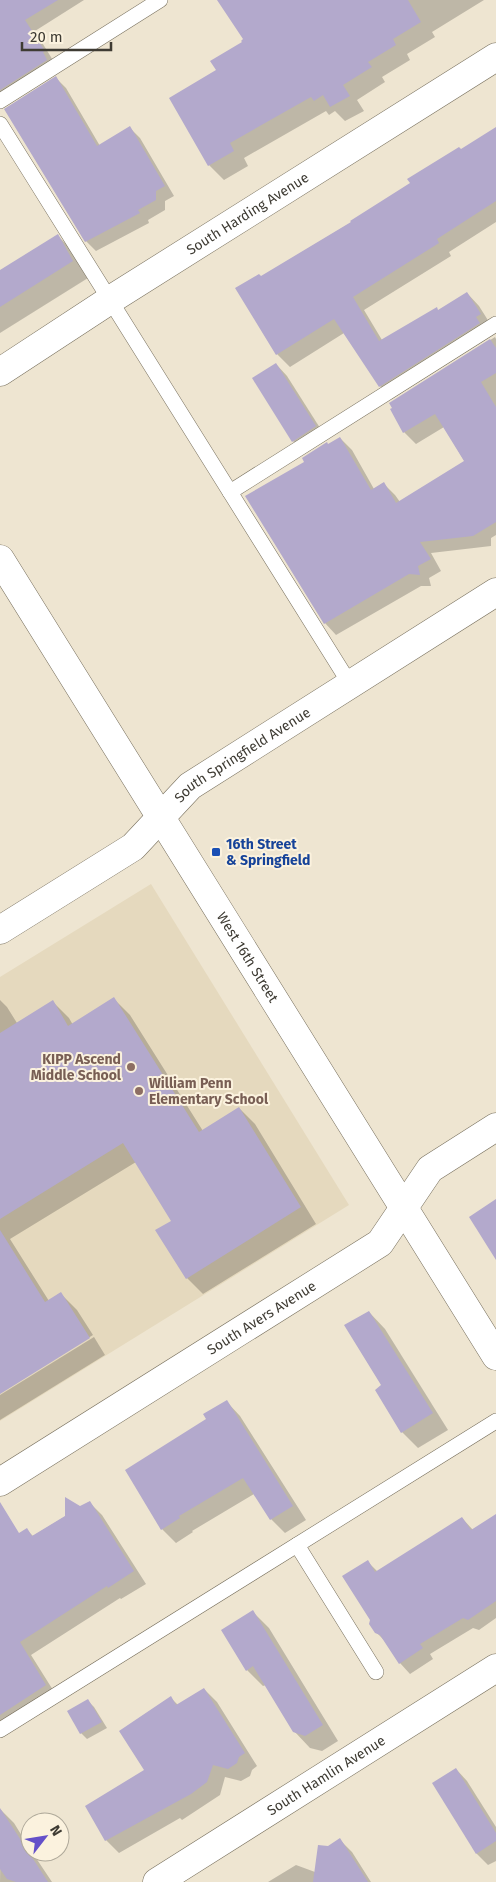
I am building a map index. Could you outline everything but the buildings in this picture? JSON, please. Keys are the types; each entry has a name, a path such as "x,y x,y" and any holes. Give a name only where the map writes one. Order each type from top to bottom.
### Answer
{"street":[{"name":"South Harding Avenue","path":"0,372 110,300 496,57"},
{"name":"West 16th Street","path":"0,559 496,1356"},
{"name":"South Springfield Avenue","path":"0,930 132,847 190,786 496,592"},
{"name":"South Avers Avenue","path":"0,1482 380,1243 430,1169 496,1127"},
{"name":"South Hamlin Avenue","path":"157,1882 496,1668"}],"lane":[{"path":"0,101 160,0"},
{"path":"0,124 350,684"},
{"path":"230,492 496,324"},
{"path":"0,1730 496,1421"},
{"path":"297,1545 376,1672"}],"shaded area":[{"name":"William Penn Elementary School","path":"151,884 349,1205 0,1421 0,977"}],"place":[{"name":"16th Street & Springfield","path":"216,852"},
{"name":"KIPP Ascend Middle School","path":"131,1067"},
{"name":"William Penn Elementary School","path":"139,1091"}]}
